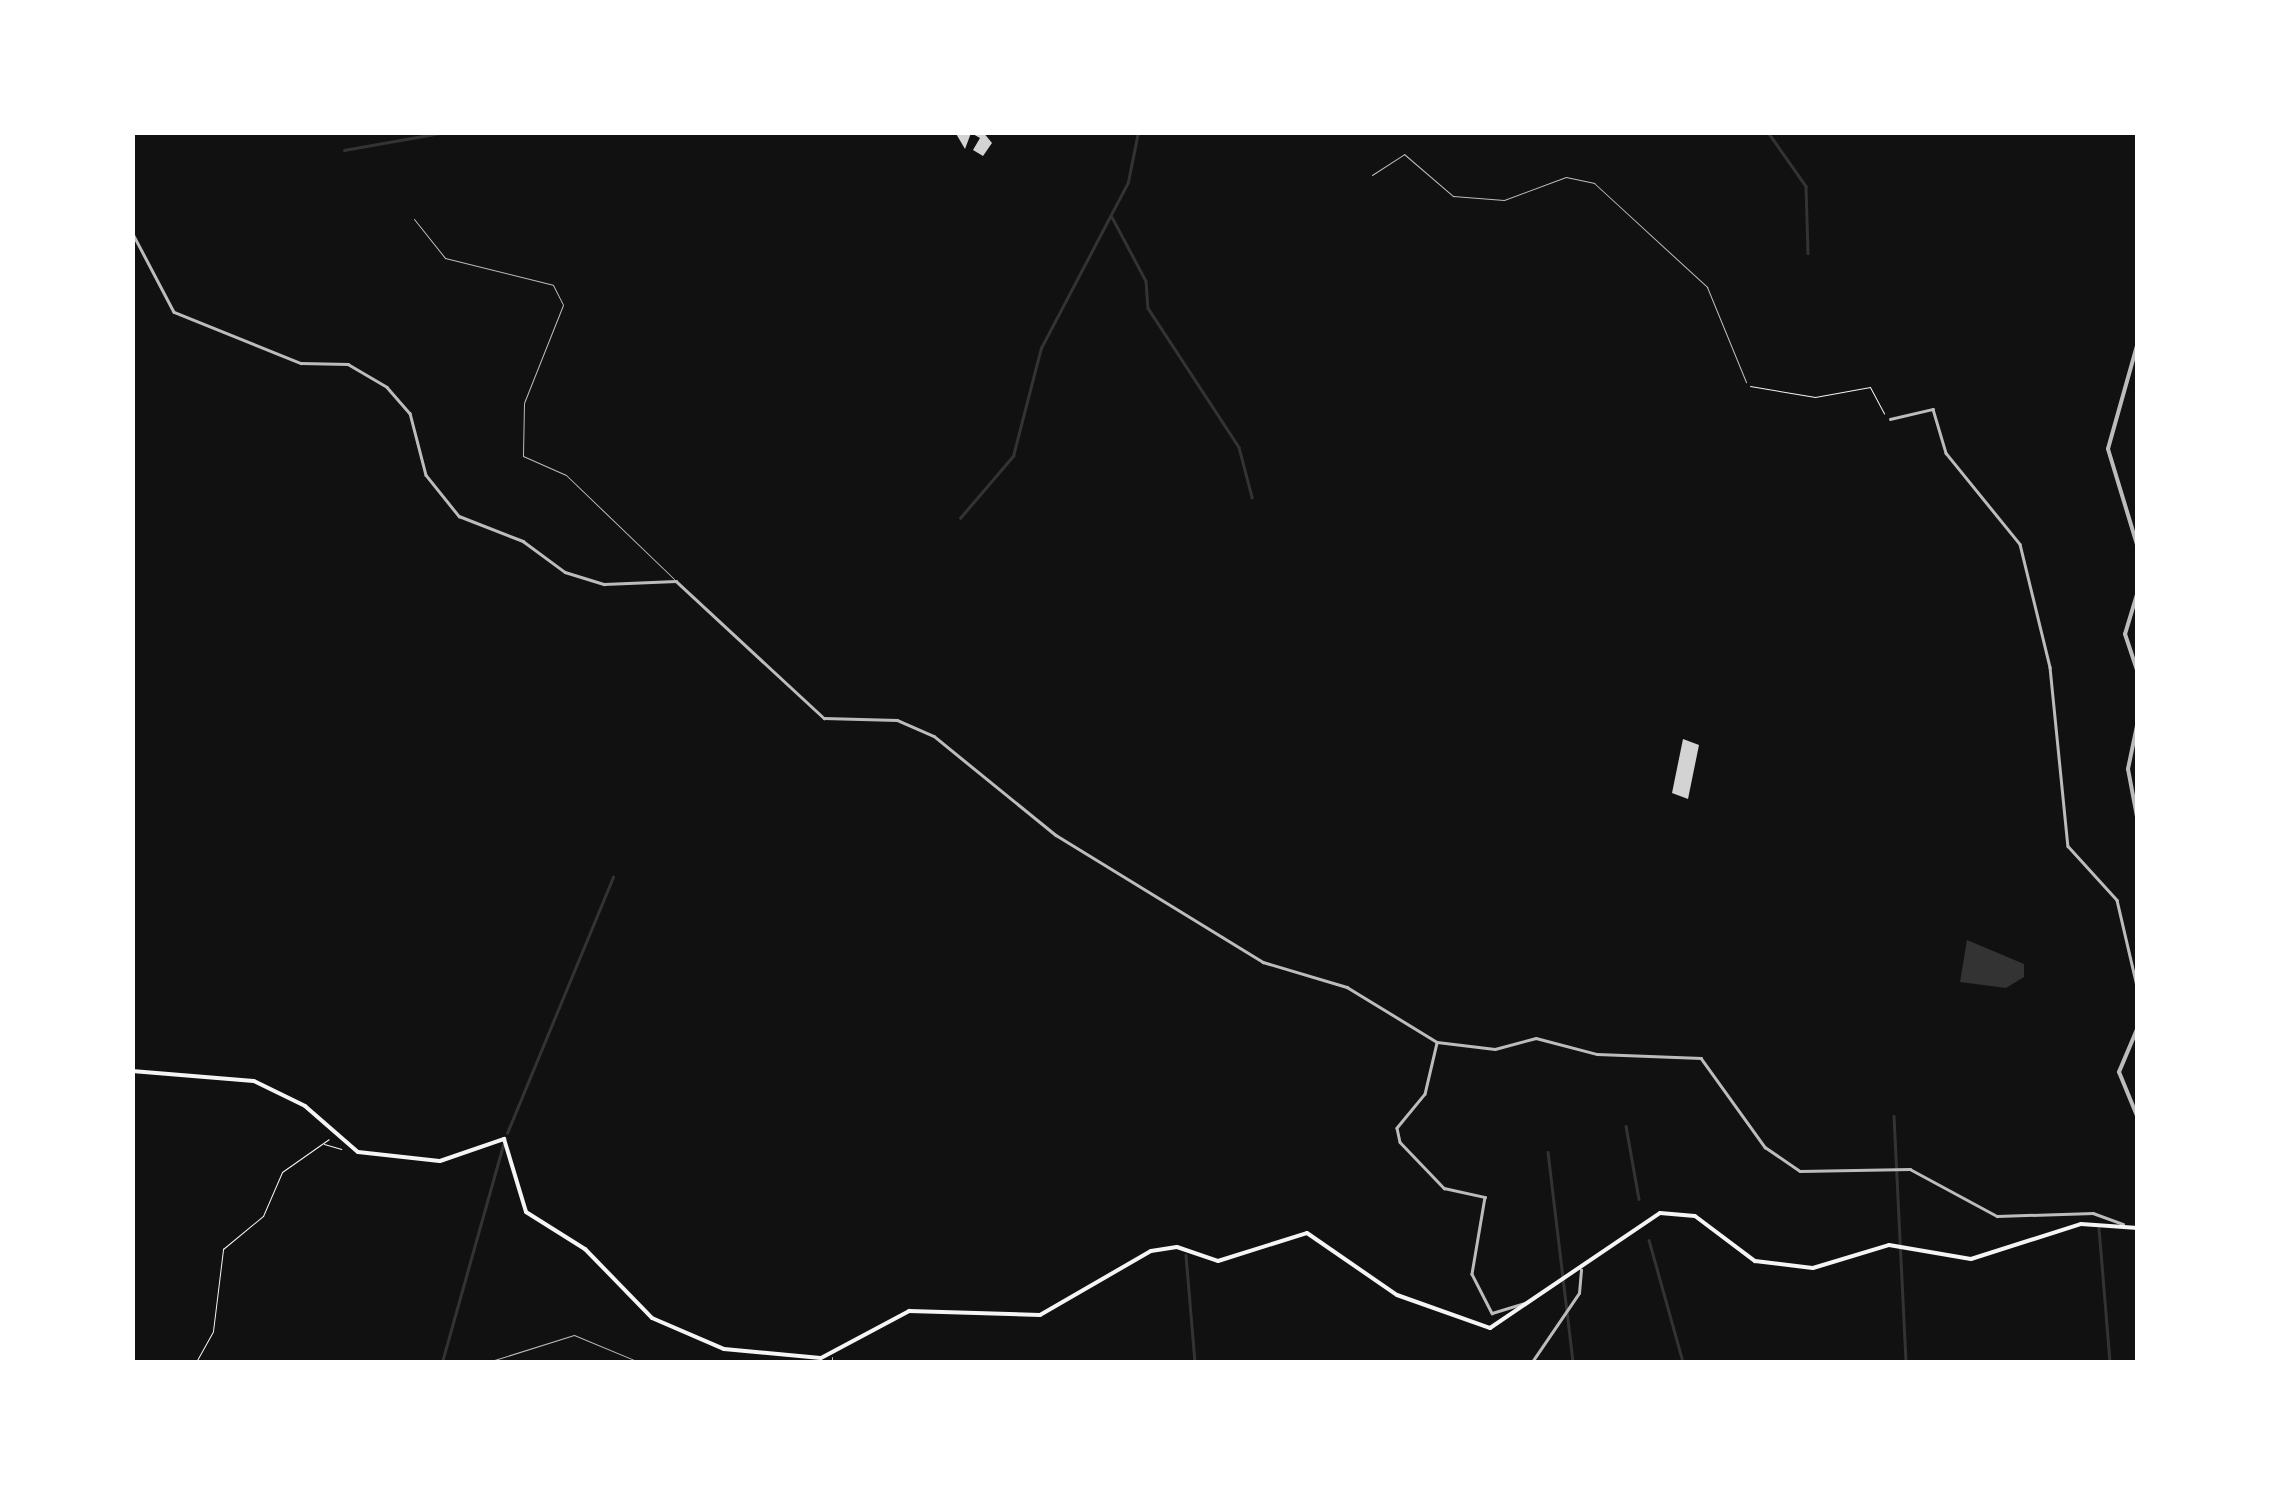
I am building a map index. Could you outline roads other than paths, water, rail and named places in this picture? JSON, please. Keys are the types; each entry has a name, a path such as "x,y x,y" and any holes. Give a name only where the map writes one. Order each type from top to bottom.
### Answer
{"main road":[{"path":"132,1071 254,1081 336,1134 350,1148 440,1161 504,1139 526,1212 586,1249 652,1318 724,1349 832,1360 910,1311 969,1306 1034,1317 1145,1253 1176,1248 1218,1261 1307,1232 1396,1295 1484,1328 1508,1323 1647,1217 1672,1211 1764,1264 1822,1268 1901,1245 1972,1259 2073,1225 2123,1224 2138,1228"}],"street":[{"path":"132,232 174,312 301,363 348,364 387,387 410,413 426,475 459,516 523,542 564,572 604,584 676,582 824,718 923,730 985,770 1056,835 1263,962 1347,987 1437,1042 1495,1049 1536,1038 1597,1054 1692,1055 1716,1070 1765,1147 1792,1168 1902,1169 1997,1216 2093,1213 2123,1224"},
{"path":"2138,342 2108,449 2138,548"},
{"path":"1890,418 1933,409 1946,453 2020,544 2050,667 2066,838 2117,900 2138,990"},
{"path":"2138,592 2125,634 2138,673"},
{"path":"2138,721 2128,769 2138,822"},
{"path":"2138,1027 2119,1072 2138,1118"},
{"path":"1437,1042 1425,1094 1398,1128 1406,1156 1444,1188 1484,1197 1489,1213 1470,1266 1492,1313 1555,1288"},
{"path":"1532,1362 1573,1303 1581,1268"}],"lane":[{"path":"1372,176 1404,154 1453,196 1504,200 1566,177 1594,183 1707,287 1746,382"},
{"path":"414,218 446,258 553,285 563,305 524,403 523,456 566,475 676,582"},
{"path":"488,1362 574,1335 639,1362"}],"waterway":[{"path":"344,150 446,132"},
{"path":"960,518 1013,456 1041,348 1128,182 1138,132"},
{"path":"1768,132 1806,186 1808,253"},
{"path":"1112,217 1146,281 1148,308 1239,447 1252,497"},
{"path":"507,1133 613,877"},
{"path":"1894,1116 1906,1362"},
{"path":"1626,1126 1639,1199"},
{"path":"442,1362 503,1145"},
{"path":"1548,1152 1573,1362"},
{"path":"2099,1228 2110,1362"},
{"path":"1649,1240 1683,1362"},
{"path":"1186,1255 1195,1362"}]}
